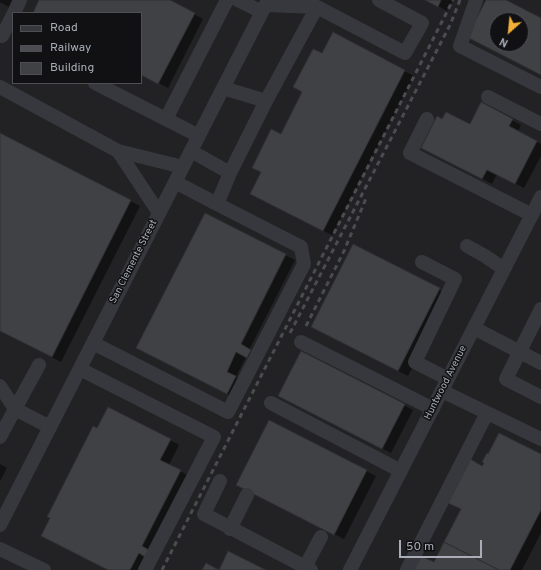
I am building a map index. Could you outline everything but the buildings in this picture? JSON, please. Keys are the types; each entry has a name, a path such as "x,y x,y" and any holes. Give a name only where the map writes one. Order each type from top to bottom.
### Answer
{"street":[{"path":"15,12 20,0"},
{"path":"166,119 227,0"},
{"path":"238,0 265,6 317,7 405,53 422,23 379,0"},
{"path":"476,0 460,46 541,87"},
{"name":"San Clemente Street","path":"0,525 265,6"},
{"path":"217,204 230,173 266,101 317,7"},
{"path":"5,37 12,19"},
{"path":"97,84 199,136"},
{"path":"0,87 118,151 183,167"},
{"path":"224,88 266,101"},
{"path":"488,97 541,124"},
{"path":"427,119 410,154 532,215"},
{"path":"118,151 159,213"},
{"path":"191,151 230,173"},
{"path":"93,343 228,412 304,264 301,247 175,182"},
{"name":"Huntwood Avenue","path":"350,570 541,197"},
{"path":"467,246 504,269"},
{"path":"422,262 455,279 415,362 445,385 487,413 541,440"},
{"path":"541,309 506,379 541,397"},
{"path":"474,328 541,363"},
{"path":"301,342 433,409"},
{"path":"0,437 9,412 38,365"},
{"path":"80,369 214,437 145,570"},
{"path":"0,386 9,412"},
{"path":"271,403 401,471"},
{"path":"9,412 50,427"},
{"path":"406,570 487,413"},
{"path":"220,481 204,514 308,569 321,537"},
{"path":"230,528 247,495"},
{"path":"0,549 44,570"}],"shaded area":[{"path":"0,0 541,0 541,570 0,570"}],"railway":[{"path":"162,570 453,0"},
{"path":"290,333 450,25 460,0"},
{"path":"306,326 344,251 367,196"}]}
